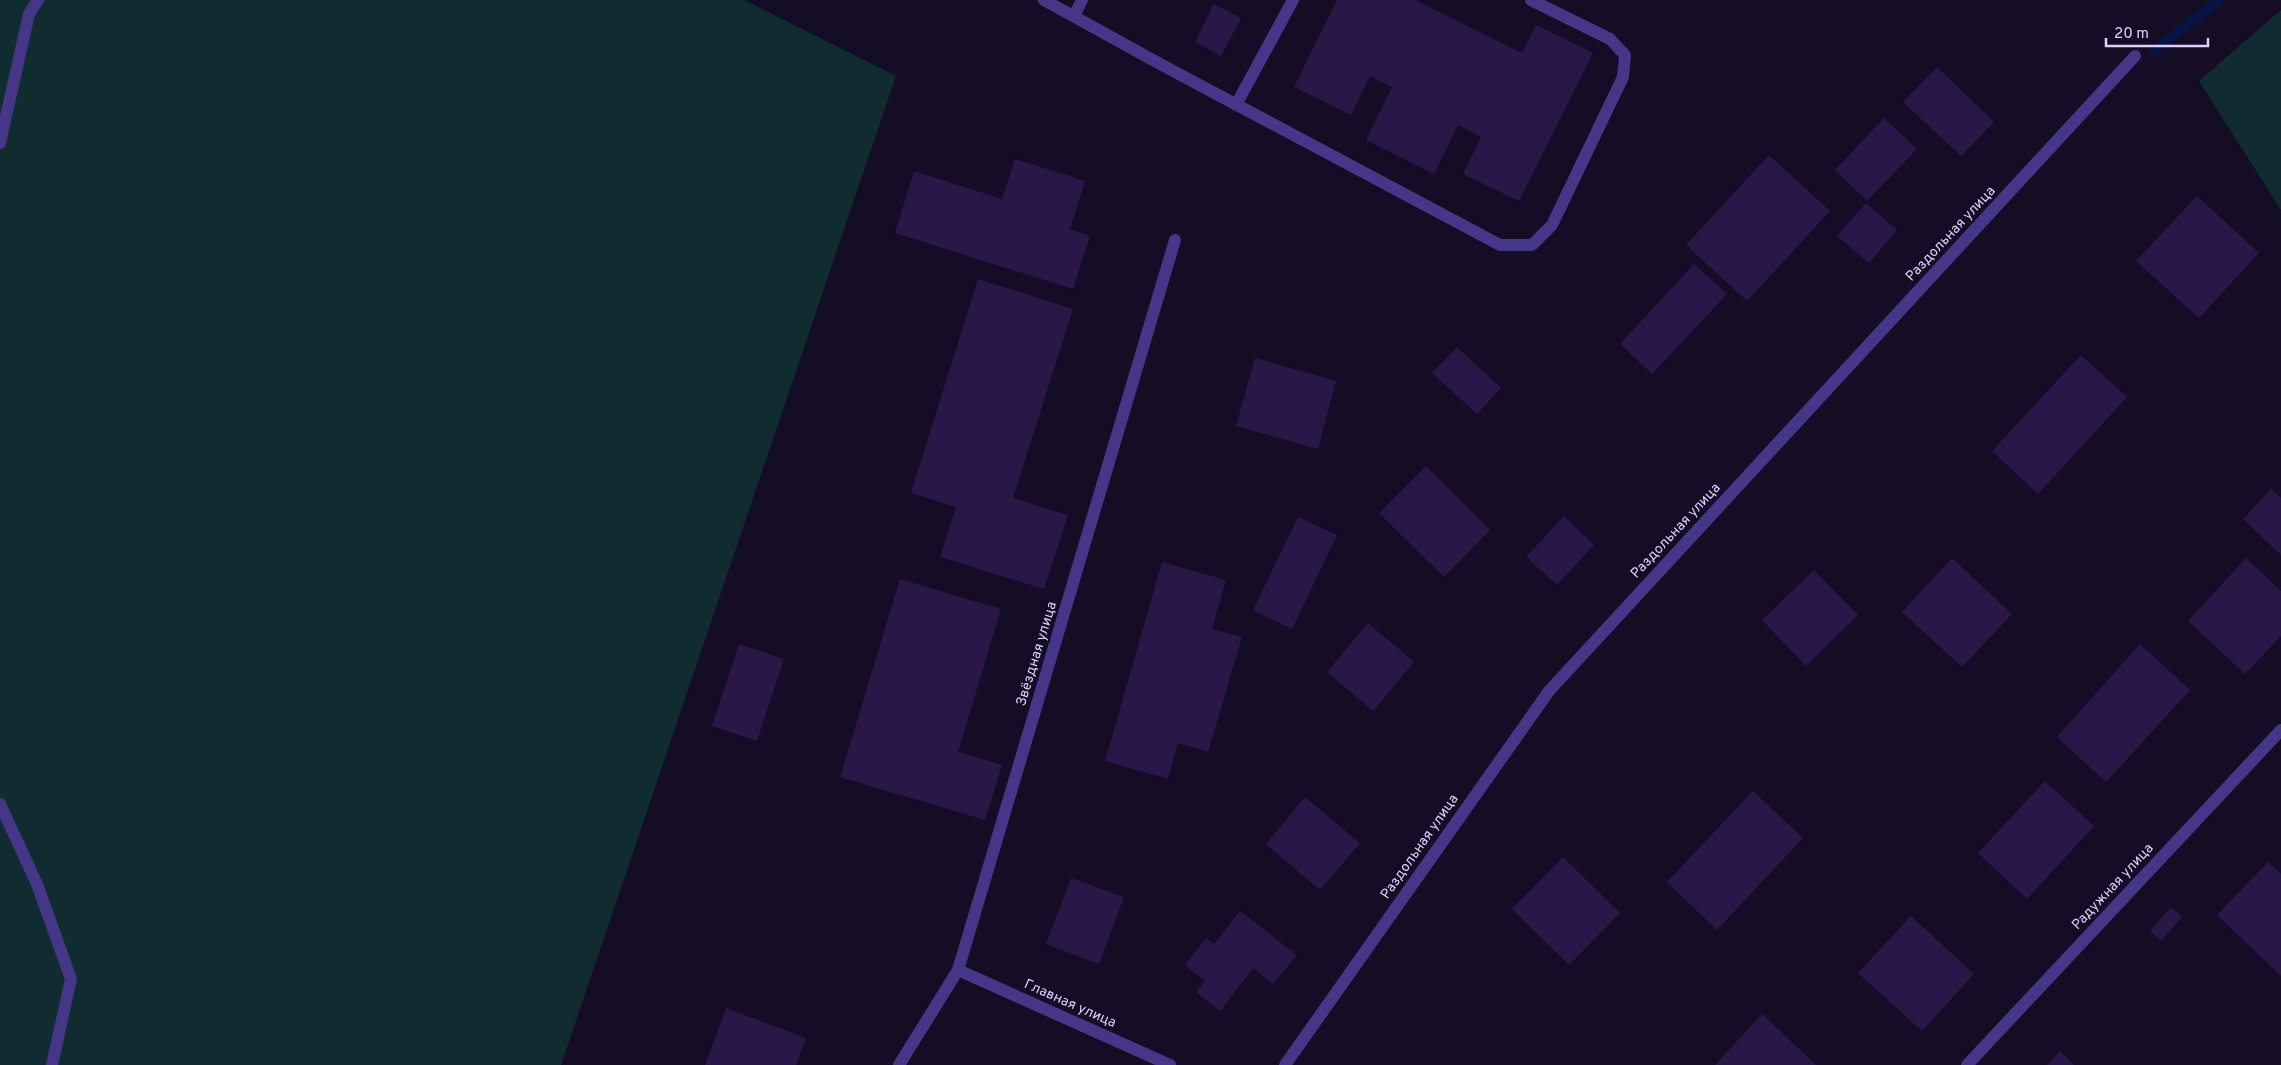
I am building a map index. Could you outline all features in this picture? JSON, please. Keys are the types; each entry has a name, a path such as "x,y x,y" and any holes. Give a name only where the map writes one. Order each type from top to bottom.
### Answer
{"street":[{"path":"0,143 29,14 38,0"},
{"path":"1044,0 1236,105 1500,245 1532,245 1552,225 1624,76 1625,55 1610,39 1531,0"},
{"path":"1074,16 1082,0"},
{"path":"1236,105 1293,0"},
{"name":"Раздольная улица","path":"1285,1065 1549,691 2136,56"},
{"name":"Звёздная улица","path":"900,1065 958,970 1175,240"},
{"name":"Радужная улица","path":"1967,1065 2281,730"},
{"path":"0,804 37,884 70,979 52,1065"},
{"name":"Главная улица","path":"958,970 1170,1065"}],"green space":[{"path":"0,0 744,0 896,76 561,1065 0,1065"},
{"path":"2281,10 2281,210 2199,81"}],"building":[{"path":"1337,0 1415,0 1522,53 1536,25 1593,53 1519,201 1463,174 1481,137 1458,125 1434,174 1366,140 1392,87 1370,76 1351,115 1294,87"},
{"path":"1214,4 1241,18 1221,56 1195,42"},
{"path":"1937,67 1994,122 1961,156 1903,102"},
{"path":"1884,118 1917,149 1867,201 1835,170"},
{"path":"1769,155 1830,211 1747,301 1686,245"},
{"path":"1015,159 1085,181 1070,229 1090,236 1073,289 895,233 914,171 1002,199"},
{"path":"2197,196 2259,253 2199,318 2136,261"},
{"path":"1866,203 1897,230 1869,263 1837,236"},
{"path":"1694,264 1727,294 1652,374 1620,344"},
{"path":"978,279 1073,309 1013,498 1068,515 1044,589 940,557 956,507 911,493"},
{"path":"1457,347 1501,388 1477,414 1432,373"},
{"path":"2081,355 2127,397 2038,494 1992,451"},
{"path":"1255,358 1336,381 1318,449 1236,426"},
{"path":"1426,466 1490,530 1444,577 1379,513"},
{"path":"2271,489 2281,498 2281,555 2243,519"},
{"path":"1564,516 1594,545 1557,585 1526,557"},
{"path":"1298,517 1337,535 1292,629 1253,610"},
{"path":"1952,558 2012,614 1962,667 1902,612"},
{"path":"2246,558 2281,591 2281,636 2245,674 2188,621"},
{"path":"1162,562 1226,580 1212,629 1242,637 1208,752 1178,743 1168,779 1105,761"},
{"path":"1814,570 1858,615 1806,666 1762,620"},
{"path":"900,579 1001,609 958,752 1002,765 985,820 840,777"},
{"path":"1368,623 1414,662 1373,711 1327,672"},
{"path":"739,644 784,659 757,741 712,726"},
{"path":"2140,644 2190,690 2106,782 2057,737"},
{"path":"2045,781 2094,826 2027,899 1978,853"},
{"path":"1753,791 1803,838 1717,930 1667,882"},
{"path":"1305,797 1360,843 1320,890 1266,844"},
{"path":"1563,857 1620,913 1569,965 1512,909"},
{"path":"2268,862 2281,874 2281,976 2217,915"},
{"path":"1071,878 1124,897 1099,964 1046,944"},
{"path":"2171,907 2182,917 2161,941 2150,931"},
{"path":"1240,911 1297,955 1273,984 1253,968 1220,1011 1196,992 1205,981 1185,965 1206,938 1214,944"},
{"path":"1911,916 1974,974 1922,1031 1858,973"},
{"path":"726,1008 806,1038 796,1065 705,1065"},
{"path":"1762,1014 1816,1065 1715,1065"},
{"path":"2060,1051 2074,1065 2047,1065"}],"waterway":[{"path":"2154,50 2220,0"}]}
